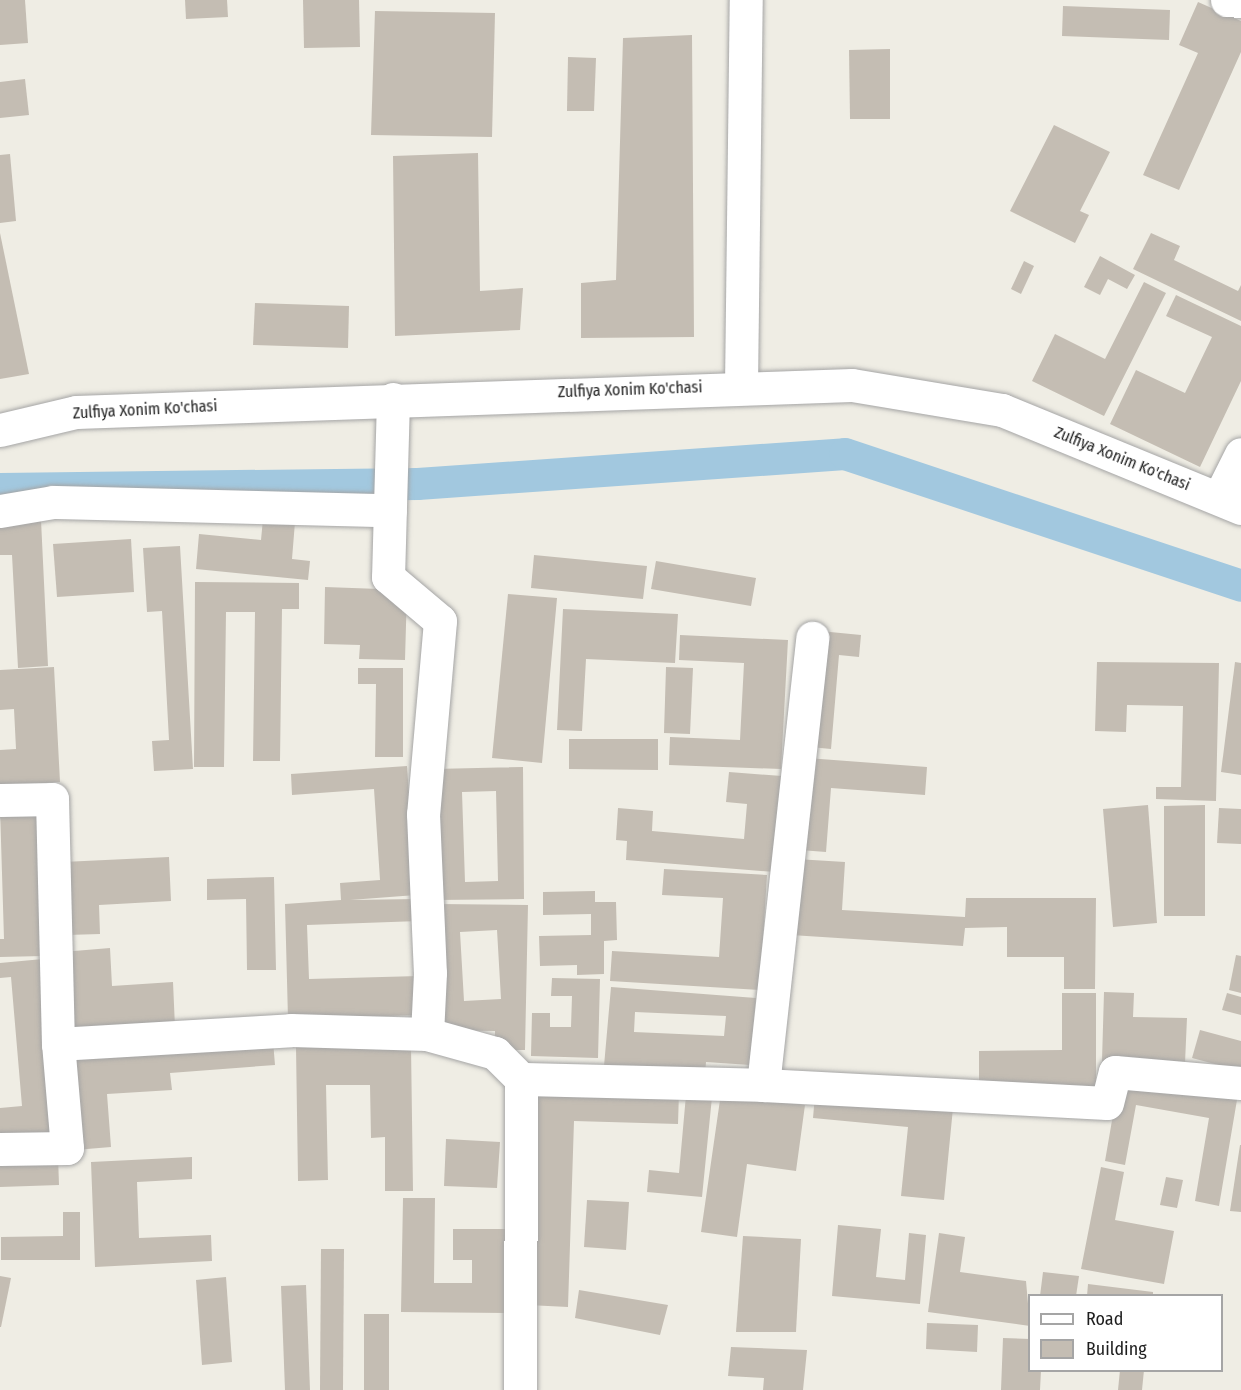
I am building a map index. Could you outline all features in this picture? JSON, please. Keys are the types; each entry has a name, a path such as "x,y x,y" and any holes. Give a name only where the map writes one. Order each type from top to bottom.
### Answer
{"street":[{"path":"741,387 746,0"},
{"path":"1227,0 1241,1"},
{"name":"Zulfiya Xonim Ko'chasi","path":"0,430 76,412 393,399 852,385 1002,410 1230,503"},
{"path":"393,399 388,577 440,621 423,814 430,973 427,1034"},
{"path":"1230,503 1241,454"},
{"path":"0,511 53,502 390,510"},
{"path":"763,1085 812,638"},
{"path":"0,800 52,800 58,1044 67,1148 0,1149"},
{"path":"58,1044 291,1030 427,1034 495,1053 520,1079 520,1390"},
{"path":"520,1079 763,1085 1107,1103 1115,1072 1241,1083"}],"building":[{"path":"0,0 25,0 28,43 0,45"},
{"path":"185,0 227,0 228,17 186,19"},
{"path":"303,0 359,0 360,47 304,48"},
{"path":"1198,2 1241,21 1241,52 1179,190 1143,175 1198,53 1179,45"},
{"path":"1063,6 1170,10 1169,40 1062,36"},
{"path":"375,11 495,13 492,137 371,135"},
{"path":"692,35 694,337 581,338 581,283 616,280 623,38"},
{"path":"890,49 890,119 850,119 849,50"},
{"path":"568,57 596,58 594,111 567,111"},
{"path":"25,79 29,115 0,118 0,82"},
{"path":"1054,125 1110,152 1080,211 1089,215 1075,243 1010,211"},
{"path":"478,153 480,291 523,288 520,330 395,336 393,156"},
{"path":"10,154 16,221 0,223 0,155"},
{"path":"0,233 29,374 0,379"},
{"path":"1151,233 1180,246 1174,260 1238,291 1241,285 1241,321 1133,269"},
{"path":"1100,256 1135,275 1127,289 1108,279 1100,295 1084,287"},
{"path":"1024,261 1034,266 1021,294 1011,289"},
{"path":"1144,282 1166,293 1104,416 1032,381 1055,334 1105,359"},
{"path":"1176,295 1241,326 1241,381 1200,467 1110,424 1136,370 1185,393 1212,337 1166,316"},
{"path":"255,303 349,306 348,348 253,345"},
{"path":"263,519 295,522 292,559 310,561 308,580 196,569 199,534 261,540"},
{"path":"41,520 48,666 18,668 12,555 0,555 0,523"},
{"path":"131,539 134,592 57,597 53,544"},
{"path":"180,546 193,769 154,771 152,741 169,740 162,611 147,612 143,548"},
{"path":"534,555 647,566 643,599 531,588"},
{"path":"656,561 756,578 751,606 651,589"},
{"path":"195,582 299,583 299,609 282,609 280,761 253,761 255,612 226,612 224,767 194,767"},
{"path":"325,587 407,590 405,660 359,659 360,645 324,644"},
{"path":"508,594 557,598 542,763 492,758"},
{"path":"563,609 678,614 675,663 586,659 582,731 557,730"},
{"path":"820,631 861,635 859,657 839,655 831,749 810,747"},
{"path":"680,635 788,640 781,769 669,765 670,737 740,740 744,663 679,660"},
{"path":"1097,662 1219,663 1216,801 1156,799 1156,787 1181,787 1183,706 1127,705 1126,732 1095,731"},
{"path":"1235,662 1241,663 1241,775 1221,772"},
{"path":"54,667 60,782 0,786 0,750 16,749 14,709 0,710 0,670"},
{"path":"666,667 693,668 690,734 664,733"},
{"path":"358,668 403,668 403,757 375,757 376,684 358,684"},
{"path":"569,739 658,739 658,770 569,769"},
{"path":"807,758 927,767 925,795 831,788 826,852 800,850"},
{"path":"407,766 416,895 350,900 418,899 419,921 307,925 309,979 419,976 420,1015 288,1019 285,904 341,900 340,883 380,880 374,789 292,795 291,774"},
{"path":"523,767 524,899 436,900 434,769","holes":["496,791 498,881 465,882 462,792"]},
{"path":"729,772 782,776 774,872 626,860 627,841 616,840 618,808 653,811 652,831 744,839 747,804 726,802"},
{"path":"1148,805 1157,923 1113,927 1103,809"},
{"path":"1205,805 1205,916 1164,916 1164,806"},
{"path":"39,807 43,956 0,957 0,939 4,939 0,808"},
{"path":"1219,808 1241,809 1241,844 1217,843"},
{"path":"169,857 171,901 99,905 100,934 67,935 63,862"},
{"path":"796,859 845,862 842,910 965,917 966,898 1096,898 1095,989 1064,989 1064,957 1007,957 1007,927 965,928 963,946 791,935"},
{"path":"664,869 767,875 760,990 610,981 612,951 719,957 723,898 662,895"},
{"path":"274,877 276,970 247,970 246,899 207,900 207,879"},
{"path":"595,891 595,902 616,902 617,940 604,941 604,974 577,975 577,965 540,966 539,936 591,935 591,914 543,915 543,892"},
{"path":"438,904 528,905 525,1050 495,1050 495,1031 435,1030","holes":["497,930 501,999 464,1001 460,932"]},
{"path":"110,948 112,986 173,982 175,1027 68,1034 62,952"},
{"path":"1236,955 1241,956 1241,993 1229,990"},
{"path":"43,959 57,1136 0,1141 0,1108 22,1106 11,977 0,978 0,963"},
{"path":"552,978 600,979 598,1058 531,1056 532,1013 550,1013 550,1027 571,1027 572,996 551,996"},
{"path":"611,987 756,998 750,1065 706,1062 705,1074 604,1066","holes":["635,1012 726,1016 724,1036 634,1032"]},
{"path":"1104,992 1134,993 1133,1017 1187,1018 1185,1063 1102,1061"},
{"path":"1062,993 1096,993 1096,1089 979,1089 979,1051 1062,1050"},
{"path":"1227,993 1241,997 1241,1015 1222,1010"},
{"path":"1200,1030 1241,1041 1241,1071 1192,1058"},
{"path":"273,1041 275,1065 170,1073 172,1090 107,1094 111,1147 75,1150 68,1057"},
{"path":"411,1046 413,1191 385,1191 385,1137 371,1138 370,1085 326,1085 328,1180 298,1181 296,1047"},
{"path":"1120,1074 1238,1094 1219,1206 1195,1201 1209,1118 1136,1105 1125,1165 1105,1161"},
{"path":"535,1088 679,1092 678,1124 574,1121 568,1307 528,1305"},
{"path":"721,1093 805,1105 796,1171 747,1164 737,1237 701,1232"},
{"path":"686,1095 712,1097 702,1197 647,1192 649,1170 679,1173"},
{"path":"815,1095 953,1108 944,1200 901,1196 908,1127 813,1118"},
{"path":"446,1139 500,1142 497,1188 444,1186"},
{"path":"1241,1145 1241,1212 1230,1211"},
{"path":"58,1156 59,1185 0,1187 0,1159"},
{"path":"192,1157 192,1179 137,1182 139,1238 211,1235 212,1261 95,1267 91,1162"},
{"path":"1101,1167 1124,1172 1115,1220 1174,1231 1164,1284 1081,1269"},
{"path":"1166,1177 1183,1180 1177,1208 1160,1205"},
{"path":"403,1198 435,1198 434,1283 472,1283 472,1260 453,1260 453,1229 507,1229 506,1313 401,1312"},
{"path":"587,1200 629,1202 626,1250 584,1247"},
{"path":"63,1212 80,1212 80,1260 1,1260 1,1237 63,1236"},
{"path":"838,1225 881,1229 876,1277 905,1280 909,1233 926,1235 920,1304 832,1296"},
{"path":"939,1233 965,1237 960,1272 1026,1281 1028,1326 928,1312"},
{"path":"743,1236 801,1239 796,1332 736,1332"},
{"path":"321,1249 344,1249 343,1390 320,1390"},
{"path":"1043,1272 1079,1276 1076,1294 1040,1294"},
{"path":"0,1276 11,1278 1,1327 0,1327"},
{"path":"226,1277 232,1362 202,1365 196,1280"},
{"path":"1088,1284 1153,1292 1153,1294 1087,1294"},
{"path":"306,1285 310,1390 285,1390 281,1286"},
{"path":"579,1290 668,1305 660,1335 575,1318"},
{"path":"364,1314 389,1314 389,1390 364,1390"},
{"path":"927,1323 978,1325 977,1352 926,1349"},
{"path":"1003,1338 1028,1339 1028,1372 1041,1372 1040,1390 1001,1390"},
{"path":"731,1347 807,1350 803,1390 763,1390 764,1378 728,1376"},
{"path":"1120,1372 1144,1372 1142,1390 1118,1390"}],"waterway":[{"path":"0,489 418,484 845,454 1241,586"}]}
